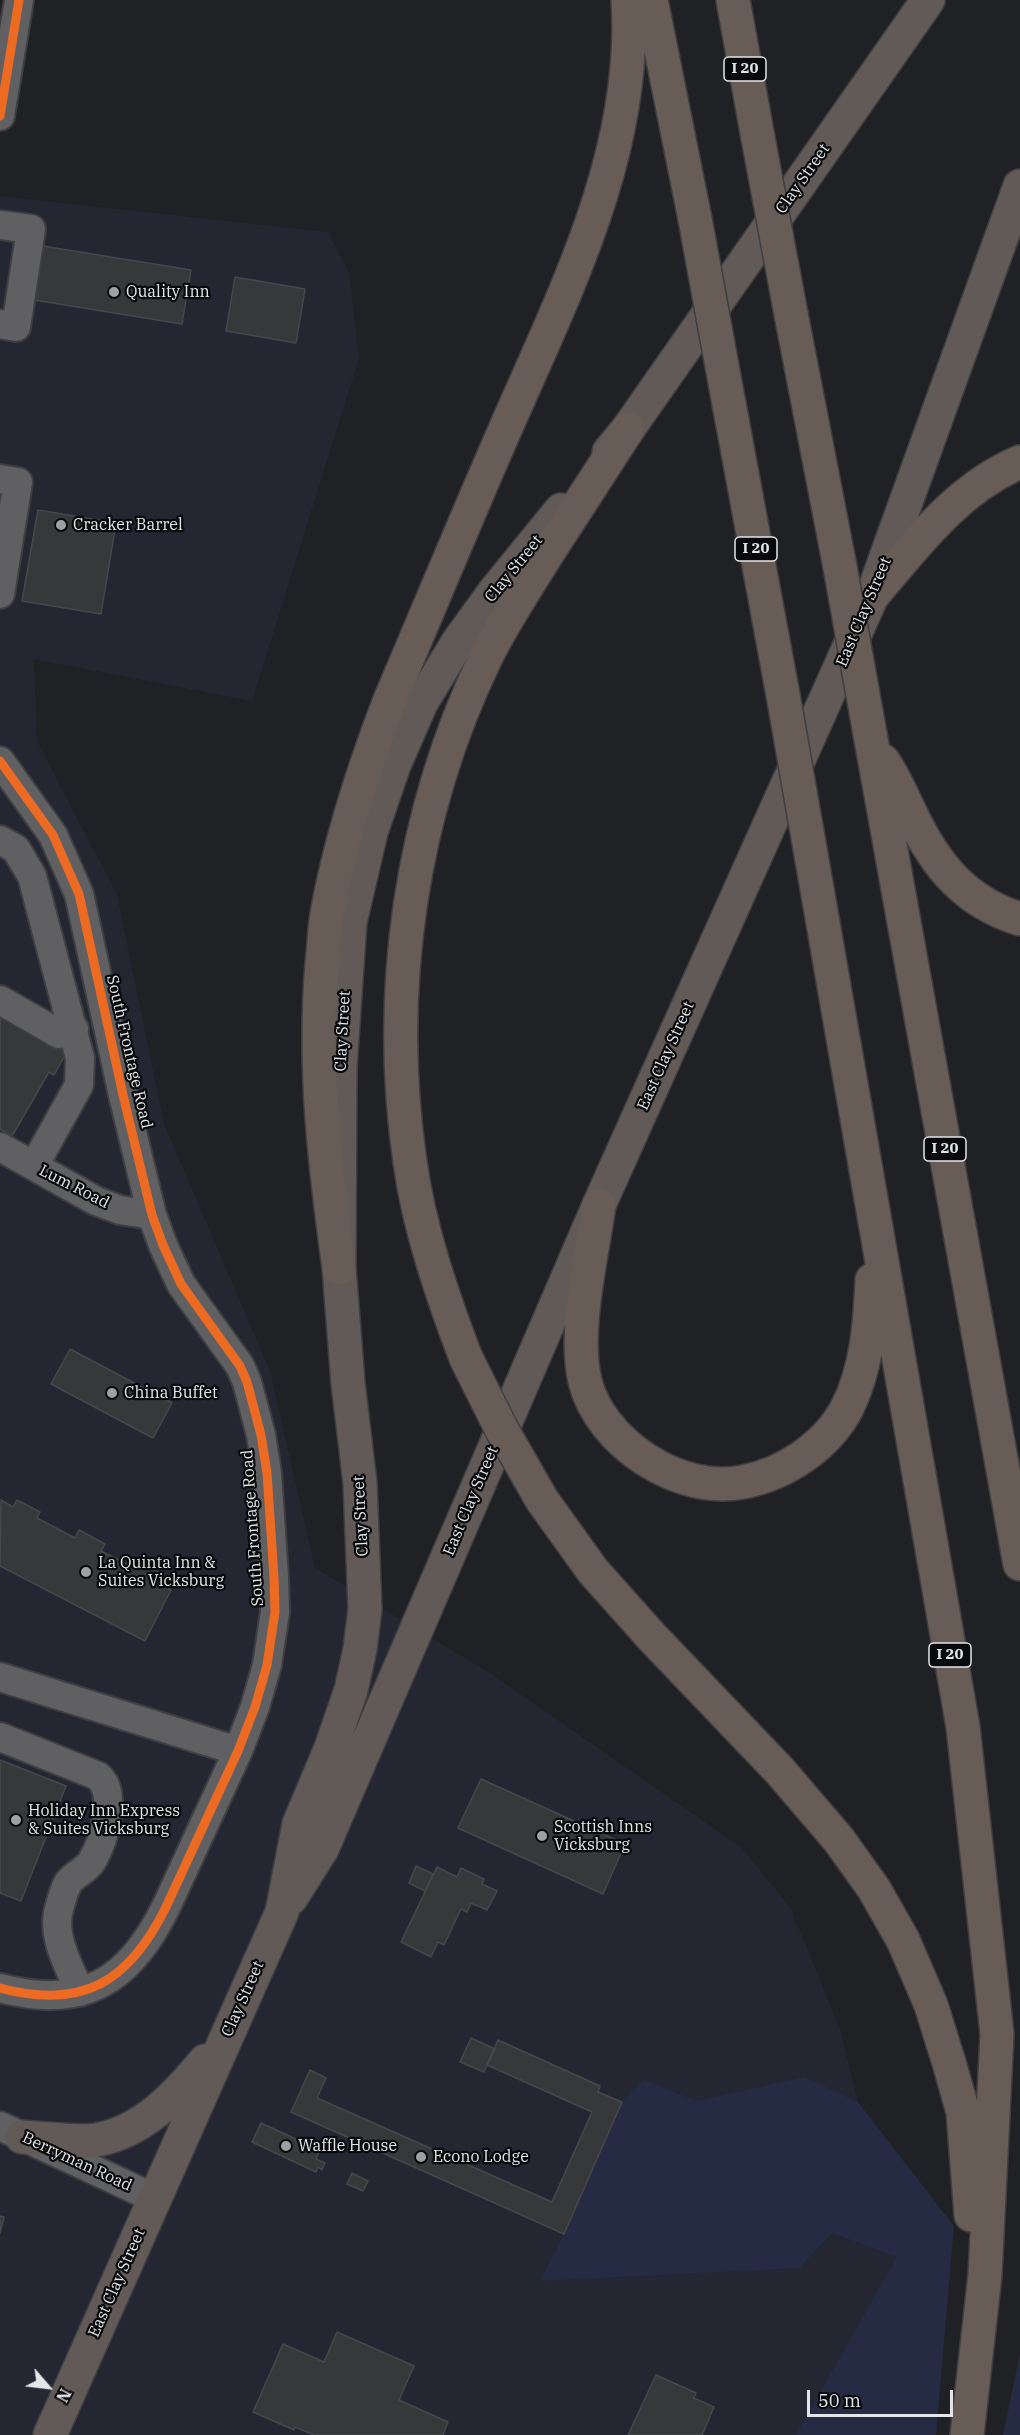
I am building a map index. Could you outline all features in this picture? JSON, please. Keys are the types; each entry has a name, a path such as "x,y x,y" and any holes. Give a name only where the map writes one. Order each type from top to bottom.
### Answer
{"highway":[{"path":"339,1268 325,1163 318,1059 320,993 327,916 347,825 369,755 390,700 572,276 599,202 615,146 626,73 628,0"},
{"name":"I 20","path":"651,0 695,219 783,695 963,1727 995,2022 985,2275 967,2435"},
{"name":"I 20","path":"733,0 840,567 1020,1564"},
{"path":"628,429 513,608 486,656 456,727 432,798 406,933 401,1007 403,1100 410,1164 443,1297 466,1358 502,1430 542,1500 593,1571 651,1636 780,1771 839,1840 874,1889 903,1940 931,2005 963,2112 972,2223 985,2275"},
{"path":"872,596 944,513 971,489 1020,462"},
{"path":"870,739 896,780 926,843 946,873 962,890 978,900 998,912 1020,919"},
{"path":"599,1205 584,1305 581,1353 585,1381 592,1401 611,1431 631,1450 657,1467 685,1477 715,1483 742,1483 772,1474 798,1460 825,1438 846,1408 861,1368 870,1320 875,1221"}],"main road":[{"name":"Clay Street","path":"154,2198 282,1912 299,1824 331,1748 351,1690 360,1649 365,1609 360,1484 348,1383 339,1268 340,1067 350,922 371,832 390,776 421,702 458,642 495,591 628,429 928,0"},
{"name":"East Clay Street","path":"282,1912 322,1849 599,1205 872,596 1020,186"},
{"path":"11,2131 95,2140 122,2132 146,2119 181,2090 226,2036"},
{"name":"East Clay Street","path":"50,2435 154,2198"}],"street":[{"path":"0,116 19,0"},
{"path":"0,225 31,229 16,327 0,324"},
{"path":"0,479 18,482 0,594"},
{"name":"South Frontage Road","path":"0,762 53,835 79,894 123,1095 152,1215 163,1245 182,1284 240,1366 247,1382 261,1435 270,1510 275,1612 267,1665 255,1707 238,1750 152,1935 124,1968 109,1980 80,1992 52,1997 0,1988"},
{"path":"0,840 16,849 32,876 80,1058 79,1085 34,1166"},
{"path":"0,1000 59,1034 74,1029"},
{"name":"Lum Road","path":"0,1147 96,1201 120,1210 152,1215"},
{"path":"0,1677 238,1750"},
{"path":"0,1737 98,1776 104,1781 108,1793 106,1828 91,1863 69,1882 58,1914 57,1927 66,1959 80,1992"},
{"name":"Berryman Road","path":"11,2131 154,2198"}],"shaded area":[{"path":"0,196 328,232 349,273 359,358 252,701 34,659 37,741 117,895 164,1124 270,1371 315,1568 493,1675 742,1848 790,1907 840,2029 897,2258 797,2435 0,2435"},
{"path":"804,2077 858,2102 954,2226 936,2435 796,2435 897,2257 832,2233 799,2268 540,2281 564,2234 622,2102 644,2080 697,2101"},
{"path":"1020,2353 1020,2435 1003,2435"}],"building":[{"path":"43,246 191,270 182,324 34,300"},
{"path":"235,277 305,289 296,343 226,331"},
{"path":"38,510 116,523 101,614 22,601"},
{"path":"0,1010 68,1050 54,1075 49,1072 12,1136 0,1129"},
{"name":"China Buffet","path":"70,1349 172,1403 153,1438 51,1384"},
{"name":"La Quinta Inn & Suites Vicksburg","path":"1,1500 13,1507 17,1500 40,1512 37,1518 75,1538 79,1530 105,1544 101,1551 137,1569 140,1562 164,1575 160,1584 171,1590 145,1641 0,1566"},
{"path":"0,1760 66,1786 21,1901 0,1893"},
{"name":"Scottish Inns Vicksburg","path":"481,1779 625,1844 603,1894 458,1828"},
{"path":"416,1866 433,1874 425,1891 409,1883"},
{"path":"437,1867 457,1877 461,1868 484,1879 482,1884 497,1891 487,1910 471,1903 467,1912 461,1909 444,1945 438,1942 431,1957 401,1942"},
{"path":"471,2038 495,2049 484,2072 460,2062"},
{"name":"Econo Lodge","path":"498,2040 600,2086 598,2092 622,2102 564,2234 291,2112 310,2070 326,2078 317,2098 552,2202 592,2112 487,2065"},
{"name":"Waffle House","path":"261,2123 320,2150 316,2159 325,2163 322,2170 318,2167 316,2172 252,2142"},
{"path":"352,2173 368,2181 363,2191 347,2184"},
{"path":"0,2216 4,2217 0,2233"},
{"path":"337,2332 414,2366 399,2400 448,2422 443,2435 314,2435 295,2427 294,2430 253,2412 283,2344 324,2362"},
{"path":"656,2375 696,2393 694,2398 714,2407 702,2435 628,2435"}],"cycle path":[{"path":"0,116 19,0"},
{"path":"0,761 53,835 79,894 123,1095 152,1215 163,1245 181,1284 240,1366 247,1382 261,1435 267,1473 275,1612 267,1665 255,1707 238,1751 152,1933 119,1971 100,1984 79,1992 56,1995 29,1994 0,1988"}],"place":[{"name":"Quality Inn","path":"114,292"},
{"name":"Cracker Barrel","path":"61,525"},
{"name":"China Buffet","path":"112,1393"},
{"name":"La Quinta Inn & Suites Vicksburg","path":"86,1572"},
{"name":"Holiday Inn Express & Suites Vicksburg","path":"16,1820"},
{"name":"Scottish Inns Vicksburg","path":"542,1836"},
{"name":"Waffle House","path":"286,2146"},
{"name":"Econo Lodge","path":"421,2157"}]}
